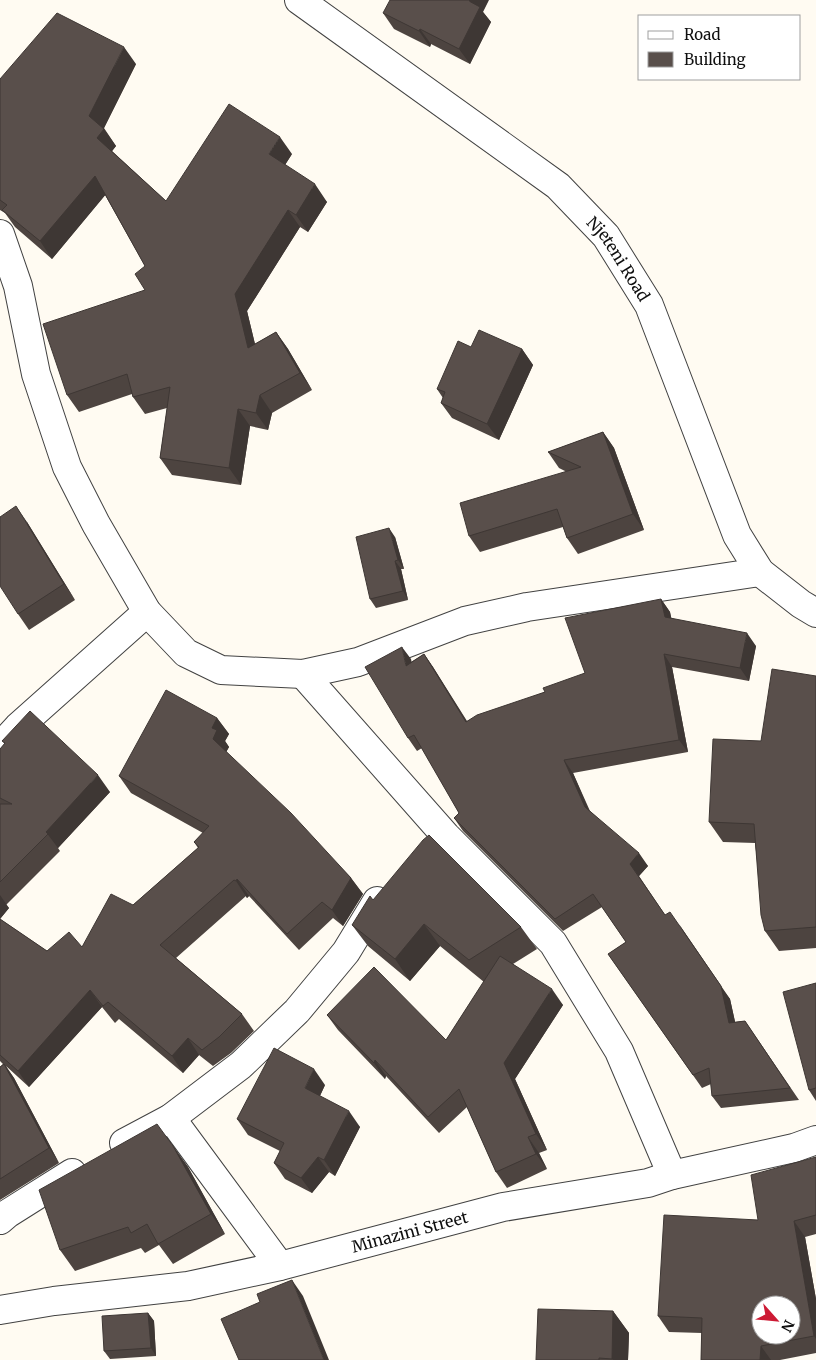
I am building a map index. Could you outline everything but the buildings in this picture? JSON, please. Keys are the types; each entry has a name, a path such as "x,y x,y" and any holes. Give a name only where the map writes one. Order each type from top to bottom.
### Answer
{"street":[{"name":"Njeteni Road","path":"299,0 558,186 606,236 649,305 737,535 760,572 801,604 816,613"},
{"path":"0,234 18,286 36,374 67,467 96,524 148,612 186,652 221,670 303,674 358,662 465,621 527,607 760,572"},
{"path":"0,746 18,727 148,612"},
{"path":"303,674 446,836 553,943 619,1051 672,1175"},
{"path":"422,854 446,836"},
{"path":"0,1220 101,1156 171,1118 241,1065 297,1011 346,952 392,877"},
{"path":"171,1118 280,1266"},
{"name":"Minazini Street","path":"0,1310 54,1301 188,1286 280,1266 503,1207 648,1183 672,1175 794,1148 816,1140"}]}
